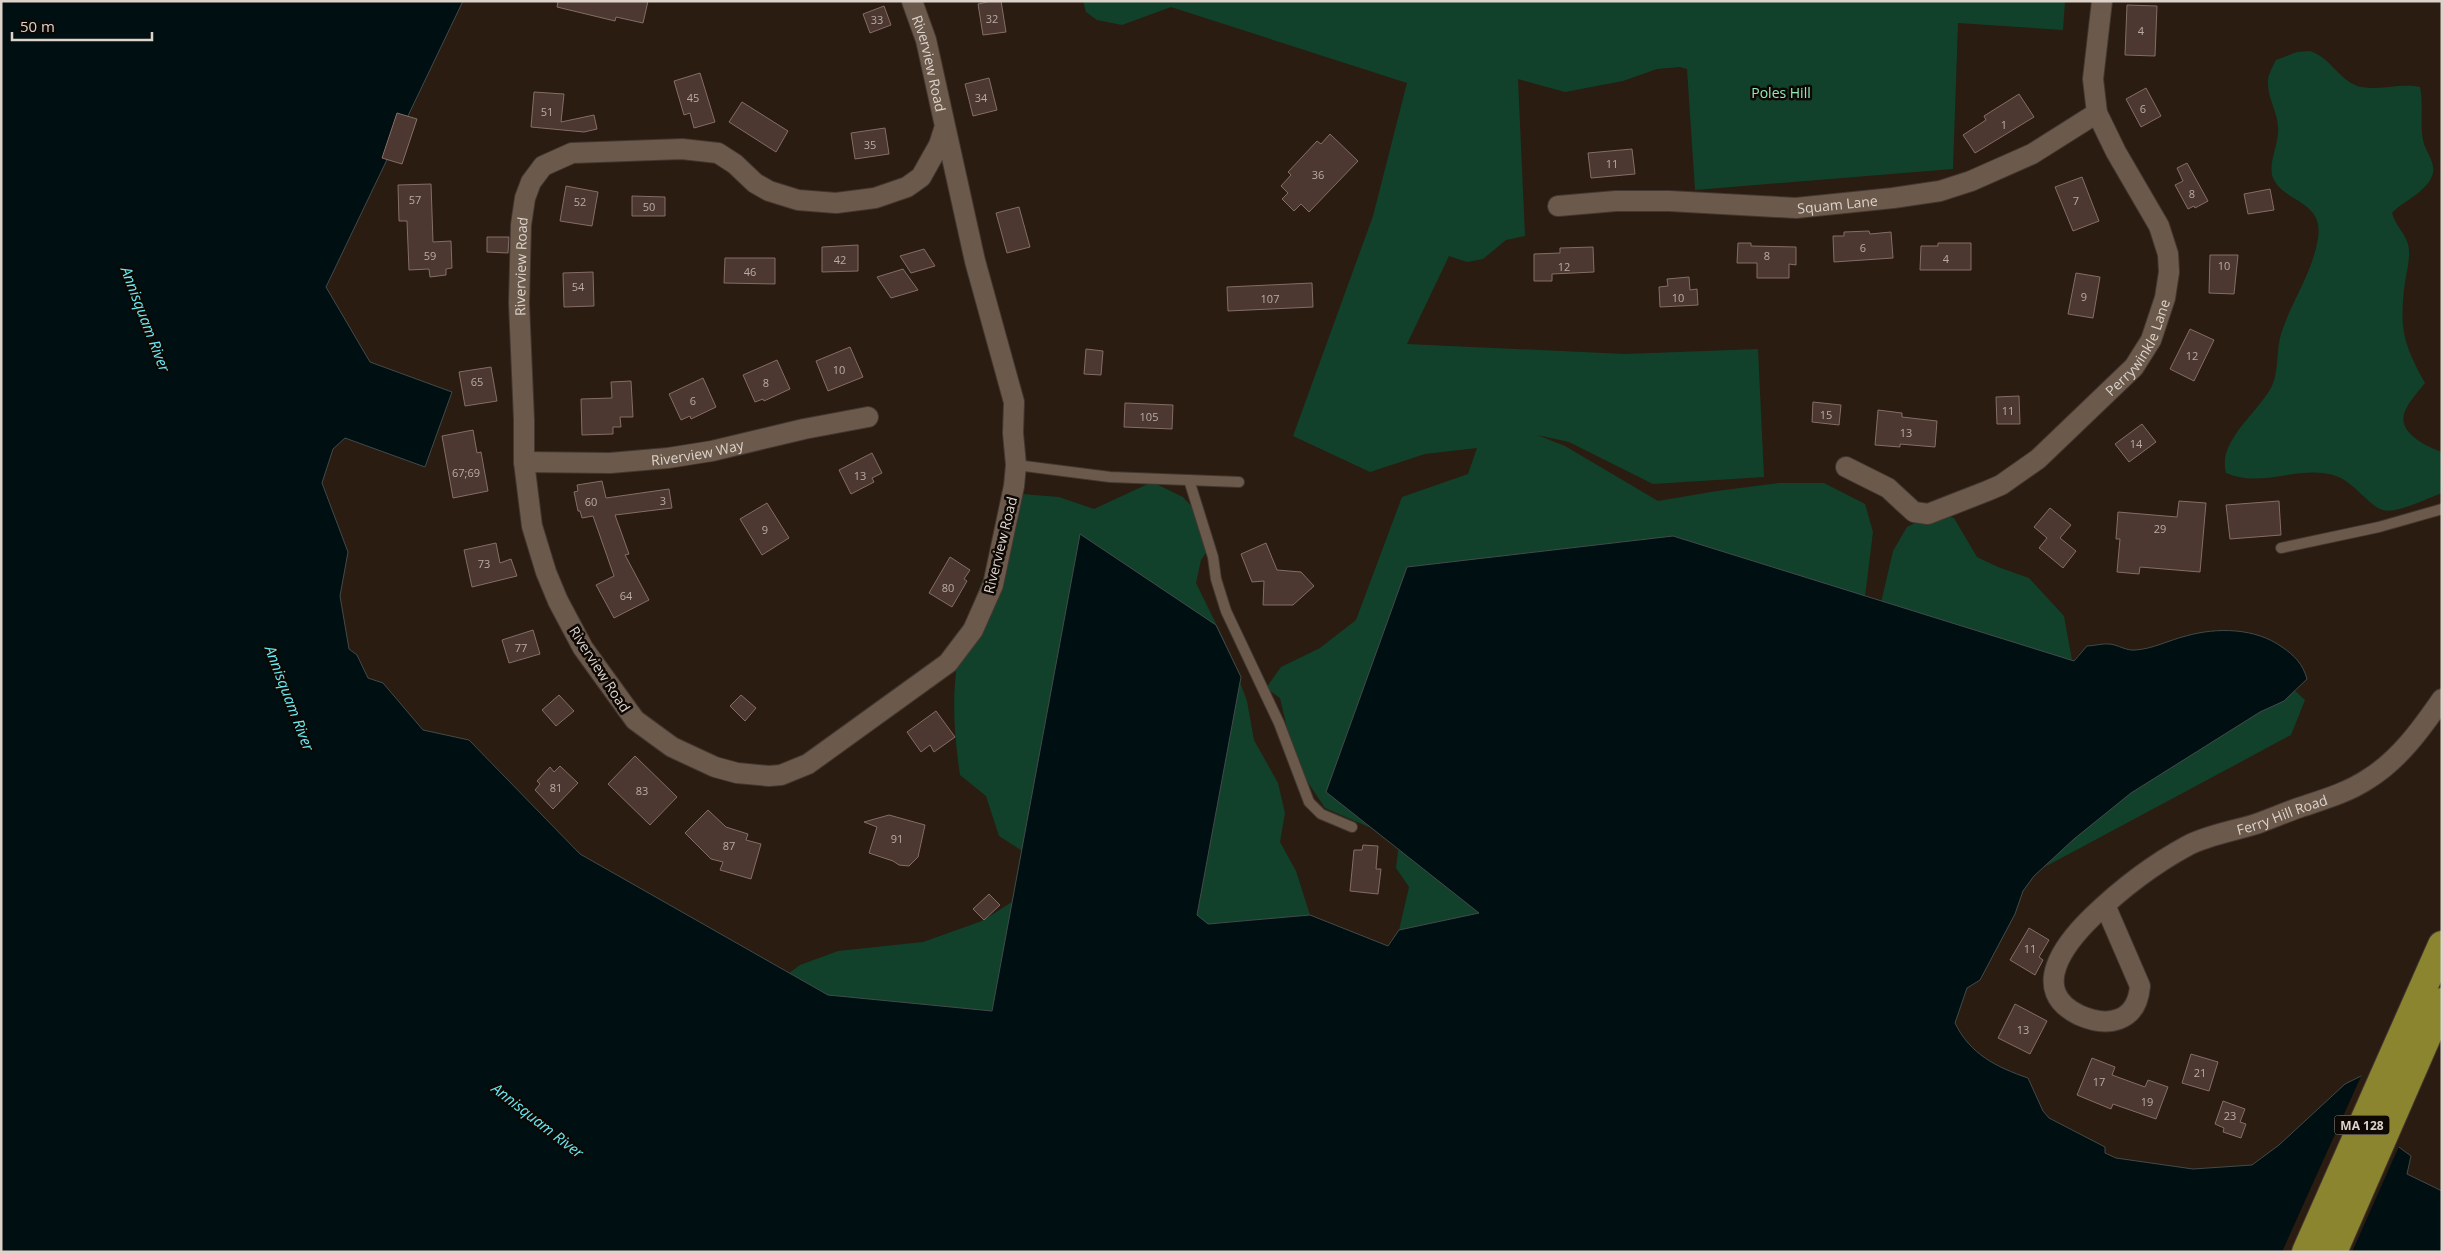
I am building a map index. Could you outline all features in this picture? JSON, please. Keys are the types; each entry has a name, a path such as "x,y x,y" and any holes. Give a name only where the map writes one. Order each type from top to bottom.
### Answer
{"highway":[{"name":"MA 128","path":"2333,1252 2433,1002 2442,945"},
{"name":"MA 128","path":"2306,1252 2433,1002"}],"street":[{"name":"Riverview Road","path":"912,1 926,40 946,126 976,261 1011,384 1014,402 1013,433 1016,465 1009,513 993,585 973,630 948,663 808,764 781,776 722,769 691,757 650,733 635,720 617,698 583,648 558,601 546,572 532,526 524,462 519,303 521,225 524,198 531,182 543,166 572,153 586,151 702,150 718,153 735,164 755,183 769,191 798,200 848,202 875,198 907,187 924,171 939,145 946,126"},
{"name":"Perrywinkle Lane","path":"1846,467 1888,488 1914,512 1928,514 2001,485 2038,459 2134,366 2151,340 2159,319 2168,283 2168,254 2159,226 2116,152 2097,113 2093,79 2102,1"},
{"name":"Squam Lane","path":"1558,206 1616,201 1669,201 1796,208 1940,191 1971,181 2032,154 2097,113"},
{"name":"Riverview Way","path":"524,462 610,463 668,458 712,451 804,429 868,417"},
{"name":"Ferry Hill Road","path":"2105,905 2140,986 2139,999 2134,1008 2123,1018 2104,1023 2091,1020 2068,1009 2057,998 2053,983 2056,965 2082,926 2134,878 2189,845 2267,820 2340,793 2368,780 2383,769 2413,738 2442,699"}],"lane":[{"path":"1016,465 1110,477 1239,482"},
{"path":"1189,480 1226,611 1279,723 1309,802 1321,814 1352,827"},
{"path":"2281,548 2379,527 2442,509"}],"green space":[{"name":"Poles Hill","path":"1083,1 2065,1 2063,30 1958,23 1953,169 1695,190 1687,69 1680,67 1657,69 1623,81 1565,92 1518,79 1525,236 1506,240 1483,259 1467,262 1449,256 1407,344 1625,354 1758,349 1764,477 1653,484 1569,442 1537,435 1565,446 1658,501 1779,483 1824,483 1865,504 1873,532 1861,629 1880,607 1893,551 1907,527 1935,513 1954,518 1977,557 2029,578 2064,616 2072,660 2065,665 2292,688 2305,700 2291,735 2028,876 1399,930 1409,887 1396,868 1399,844 1371,828 1325,808 1295,763 1280,698 1266,688 1281,667 1320,648 1356,620 1402,497 1468,474 1477,448 1425,454 1370,472 1293,436 1373,216 1407,83 1171,7 1122,25 1097,20 1086,12"},
{"path":"2309,51 2322,57 2343,77 2355,85 2370,88 2420,87 2424,144 2432,162 2433,173 2421,191 2392,213 2407,240 2409,249 2402,312 2404,335 2407,346 2425,383 2413,398 2403,417 2404,424 2413,436 2420,442 2442,452 2442,493 2396,510 2389,511 2378,508 2349,483 2336,476 2309,473 2253,479 2226,473 2225,461 2227,450 2240,428 2272,386 2276,374 2281,334 2312,263 2318,238 2318,226 2315,216 2302,203 2278,186 2272,173 2278,126 2269,94 2269,76 2276,60 2297,52"},
{"path":"1152,482 1183,497 1205,521 1212,544 1201,560 1196,583 1225,642 1247,701 1254,740 1278,783 1285,813 1280,842 1296,871 1310,915 1293,924 1006,999 976,1021 866,1029 784,977 800,965 838,951 923,942 982,921 1015,900 1041,863 999,836 986,796 960,775 955,724 956,672 966,626 982,581 1022,494 1059,497 1094,509"}],"water":[{"name":"Annisquam River","path":"1,1 463,1 326,287 370,362 452,392 425,467 345,438 333,449 322,483 348,552 340,596 349,649 357,655 368,678 383,683 423,730 469,740 580,854 828,995 992,1011 1080,534 1216,625 1241,677 1197,915 1208,924 1310,915 1388,946 1399,930 1479,913 1326,792 1407,567 1673,536 2074,661 2087,646 2107,644 2135,650 2210,631 2236,631 2260,636 2282,647 2294,657 2303,669 2307,679 2284,701 2260,712 2131,793 2074,839 2034,876 2023,891 2015,914 1980,980 1967,988 1955,1023 1968,1043 1985,1058 2005,1069 2028,1078 2043,1111 2049,1118 2105,1147 2105,1153 2116,1158 2193,1169 2252,1165 2279,1145 2345,1084 2363,1075 2346,1115 2357,1116 2411,1156 2407,1174 2442,1191 2442,1252 1,1252"}],"pier":[{"path":"2363,1072 2365,1076 2349,1113 2358,1114 2400,1144 2352,1252 2282,1252"}],"building":[{"path":"558,1 648,1 643,23 616,17 615,21 557,7"},
{"path":"1001,1 1006,32 983,35 978,4"},
{"path":"2127,5 2157,6 2155,56 2125,55"},
{"path":"884,6 891,25 870,33 863,14"},
{"path":"700,73 715,122 694,128 690,113 684,115 674,81"},
{"path":"989,78 997,110 973,116 965,84"},
{"path":"2146,88 2161,116 2141,127 2126,99"},
{"path":"534,92 564,94 561,122 594,115 597,129 584,132 531,127"},
{"path":"2019,94 2034,117 1975,153 1963,135 1986,120 1984,116"},
{"path":"742,102 788,131 776,152 729,122"},
{"path":"397,113 417,119 402,164 382,158"},
{"path":"885,128 889,154 855,159 851,133"},
{"path":"1330,134 1358,161 1309,212 1301,204 1294,211 1282,199 1288,193 1281,186 1291,175 1288,172 1317,141 1321,144"},
{"path":"1632,149 1635,174 1591,178 1588,153"},
{"path":"2187,163 2208,201 2195,208 2194,206 2188,209 2175,185 2183,181 2177,168"},
{"path":"2082,177 2099,221 2073,231 2055,187"},
{"path":"431,184 433,242 451,241 452,268 446,269 446,275 430,277 429,269 409,270 407,221 399,221 398,185"},
{"path":"566,186 598,192 592,226 560,221"},
{"path":"2270,189 2274,210 2248,214 2244,194"},
{"path":"632,196 665,197 665,216 632,216"},
{"path":"1019,207 1030,247 1007,253 996,213"},
{"path":"1869,231 1870,234 1891,232 1893,258 1834,262 1833,236 1844,236 1844,232"},
{"path":"487,237 509,237 508,253 487,252"},
{"path":"1738,243 1751,243 1751,246 1796,247 1796,265 1789,264 1789,278 1757,278 1757,263 1737,263"},
{"path":"1938,243 1971,243 1971,270 1920,270 1921,246 1938,246"},
{"path":"858,245 858,271 822,272 822,247"},
{"path":"1593,247 1594,272 1552,274 1552,281 1534,281 1534,254 1560,253 1560,248"},
{"path":"924,249 935,266 911,273 900,256"},
{"path":"2210,255 2238,255 2234,294 2209,293"},
{"path":"725,258 775,258 775,284 724,283"},
{"path":"903,269 918,290 891,298 877,277"},
{"path":"593,272 594,306 564,307 563,273"},
{"path":"2076,273 2100,277 2093,318 2068,314"},
{"path":"1689,277 1690,290 1697,289 1698,305 1660,307 1659,287 1668,286 1667,279"},
{"path":"1312,283 1313,307 1228,311 1227,287"},
{"path":"2190,329 2214,340 2194,381 2170,369"},
{"path":"850,347 863,377 828,391 816,361"},
{"path":"1086,349 1103,351 1101,375 1084,374"},
{"path":"777,360 790,389 764,401 763,399 755,402 743,375"},
{"path":"491,367 497,401 465,406 459,372"},
{"path":"703,378 716,407 691,419 690,416 681,420 669,394"},
{"path":"631,381 633,417 620,417 621,427 613,427 613,434 582,435 581,399 612,398 611,382"},
{"path":"2019,396 2020,424 1997,424 1996,397"},
{"path":"1813,402 1841,405 1839,425 1812,422"},
{"path":"1125,403 1173,405 1172,429 1124,427"},
{"path":"1878,410 1902,413 1902,417 1937,421 1935,447 1900,444 1900,447 1875,445"},
{"path":"2142,424 2156,442 2129,462 2115,444"},
{"path":"473,430 477,453 481,452 488,491 453,498 442,436"},
{"path":"872,453 882,473 872,478 874,482 851,494 839,470"},
{"path":"602,481 606,498 669,489 672,508 615,515 629,554 625,555 649,600 614,618 596,585 614,576 593,516 582,518 580,511 578,511 574,492 578,491 577,485"},
{"path":"2179,501 2206,503 2200,572 2140,567 2139,574 2117,572 2120,539 2116,539 2118,512 2177,517"},
{"path":"2279,501 2281,535 2230,539 2226,505"},
{"path":"767,503 789,538 762,555 740,519"},
{"path":"2050,508 2071,525 2060,538 2076,551 2063,568 2039,548 2047,538 2034,527"},
{"path":"496,543 500,563 511,559 517,576 472,587 464,550"},
{"path":"1266,543 1277,570 1301,572 1314,586 1293,605 1263,605 1264,581 1252,582 1241,554"},
{"path":"950,557 970,570 964,579 967,581 952,607 929,593"},
{"path":"533,630 540,654 509,663 502,640"},
{"path":"559,695 574,711 556,726 542,710"},
{"path":"741,695 756,708 745,721 730,706"},
{"path":"936,711 955,737 934,752 930,745 921,752 907,732"},
{"path":"635,756 677,797 650,825 608,784"},
{"path":"560,766 578,783 553,809 535,790 540,784 537,781 550,767 554,772"},
{"path":"708,810 726,827 748,834 746,840 761,844 751,879 720,870 723,862 711,859 685,833"},
{"path":"889,815 925,825 918,857 909,866 899,865 869,853 877,827 864,822"},
{"path":"1363,845 1378,846 1376,869 1381,869 1378,894 1350,891 1354,850 1362,850"},
{"path":"989,894 1000,905 984,920 973,909"},
{"path":"2029,928 2049,940 2039,957 2043,960 2035,975 2010,960"},
{"path":"2015,1004 2047,1021 2030,1054 1998,1038"},
{"path":"2191,1054 2218,1062 2209,1091 2182,1083"},
{"path":"2092,1058 2115,1067 2112,1075 2145,1087 2148,1080 2168,1087 2156,1119 2113,1104 2111,1109 2077,1095"},
{"path":"2223,1101 2245,1109 2240,1122 2246,1124 2241,1138 2223,1132 2224,1128 2215,1124"}]}
